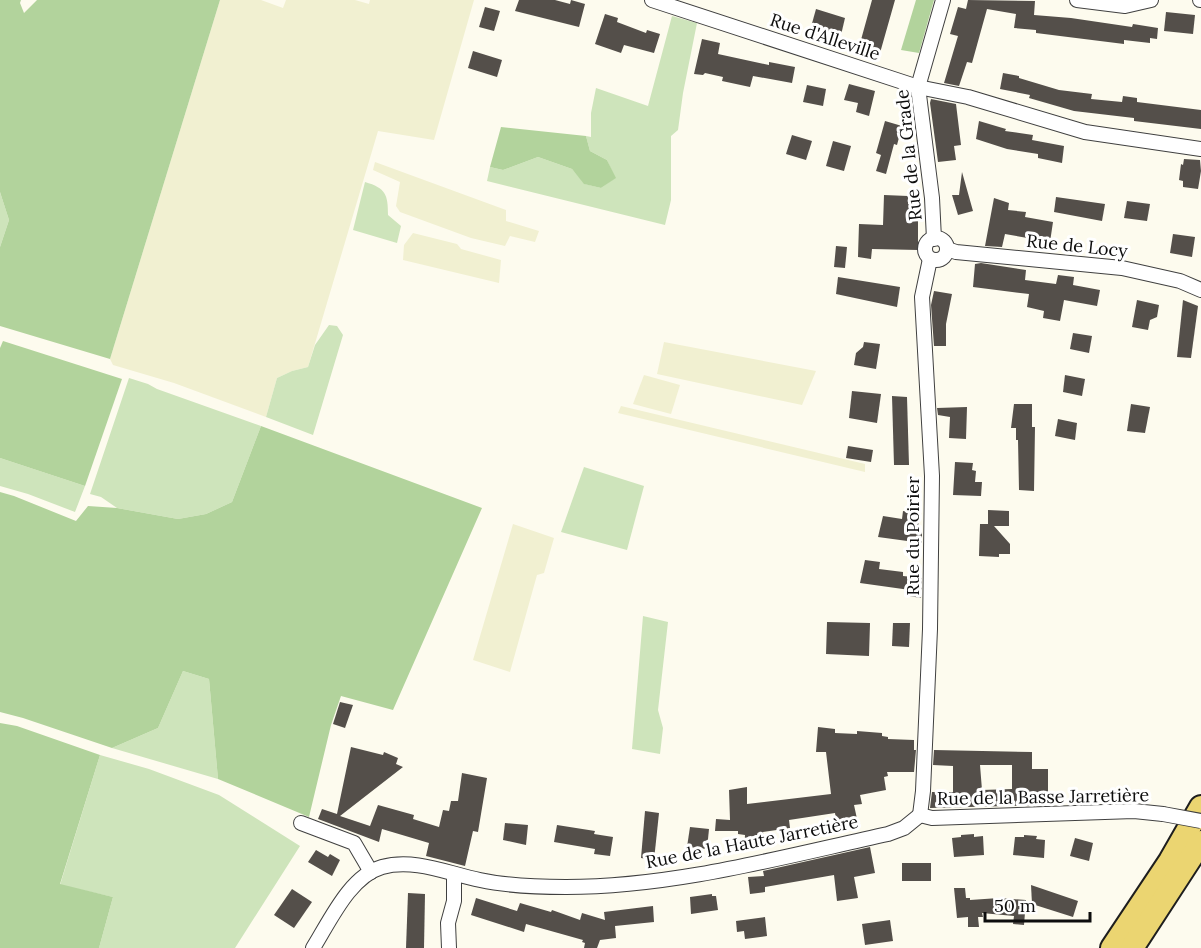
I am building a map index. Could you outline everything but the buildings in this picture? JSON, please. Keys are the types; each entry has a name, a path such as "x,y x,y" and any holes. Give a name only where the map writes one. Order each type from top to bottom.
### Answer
{"main road":[{"path":"1122,942 1201,807"},
{"path":"1122,942 1201,842"}],"street":[{"name":"Rue d'Alleville","path":"652,0 697,7 918,87 968,97 1085,132 1201,149"},
{"name":"Rue de la Grade","path":"934,238 932,198 918,87 943,0"},
{"path":"1077,0 1125,6 1151,0"},
{"path":"934,238 944,242 947,249 943,258 936,261 926,253 925,247 934,238"},
{"name":"Rue de Locy","path":"947,249 956,252 1122,268 1180,282 1201,290"},
{"name":"Rue du Poirier","path":"920,815 930,629 932,476 922,297 930,258"},
{"name":"Rue de la Basse Jarretière","path":"920,815 932,818 1134,812 1163,814 1201,821"},
{"name":"Rue de la Haute Jarretière","path":"371,872 381,867 409,865 482,881 528,886 569,887 674,878 888,834 904,828 920,815"},
{"path":"301,823 354,843 371,872 359,879 348,893 313,948"},
{"path":"449,948 448,923 454,901 454,874"}],"green space":[{"path":"0,0 21,0 24,13 37,0 220,0 110,359 0,326 0,247 9,220 0,192"},
{"path":"220,0 261,0 283,8 286,0 355,0 369,4 370,0 474,0 434,140 378,131 308,367 277,378 266,417 174,383 113,365 110,359"},
{"path":"916,0 934,0 919,53 901,50"},
{"path":"672,16 697,23 678,130 671,136 671,200 665,225 487,181 490,167 503,170 538,157 572,169 585,184 601,188 615,178 607,160 590,151 586,136 591,137 591,113 596,88 648,106"},
{"path":"501,127 586,136 590,151 607,160 616,178 601,188 584,184 572,169 538,157 503,170 490,167"},
{"path":"375,162 506,210 506,221 539,231 535,242 510,236 505,246 471,238 400,212 396,206 400,182 373,170"},
{"path":"365,182 384,193 388,215 401,226 397,243 353,230"},
{"path":"0,192 9,220 0,247"},
{"path":"413,233 457,244 461,249 501,260 499,283 403,260 404,245"},
{"path":"329,325 337,326 343,335 313,435 266,417 277,378 308,367 315,345"},
{"path":"3,341 122,379 85,486 0,458 0,348"},
{"path":"664,342 816,371 802,405 657,374"},
{"path":"644,375 680,385 671,414 633,404"},
{"path":"129,378 261,426 232,502 206,514 178,519 117,508 101,497 90,494"},
{"path":"621,406 865,464 865,472 618,413"},
{"path":"261,426 482,508 393,710 341,696 331,725 309,817 218,779 209,679 183,671 158,728 112,748 0,712 0,492 76,521 88,506 117,508 178,519 206,514 232,502"},
{"path":"0,458 85,486 75,512 0,486"},
{"path":"584,467 644,486 627,550 561,532"},
{"path":"513,524 554,538 544,573 537,575 510,672 473,660"},
{"path":"643,616 668,622 658,710 663,728 660,754 632,749"},
{"path":"183,671 209,679 218,779 112,748 158,728"},
{"path":"0,723 17,726 100,755 60,884 113,897 99,948 0,948"},
{"path":"100,755 149,769 219,795 300,846 235,948 99,948 113,897 60,885"}]}
